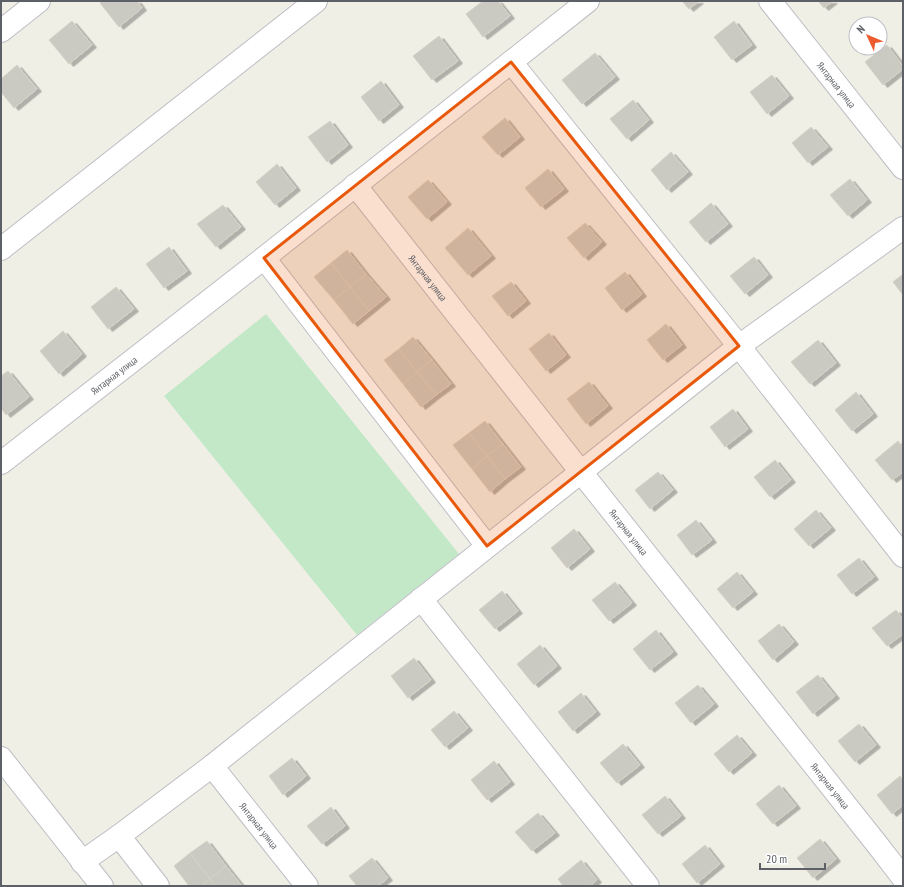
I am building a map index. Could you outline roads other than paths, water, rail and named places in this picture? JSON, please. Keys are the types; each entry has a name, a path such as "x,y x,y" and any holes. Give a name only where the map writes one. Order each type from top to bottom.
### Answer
{"street":[{"path":"1,31 39,1"},
{"path":"1,249 316,1"},
{"name":"Янтарная улица","path":"1,463 264,258 588,1"},
{"name":"Янтарная улица","path":"770,1 903,168"},
{"path":"511,62 739,346 903,556"},
{"name":"Янтарная улица","path":"355,185 903,878"},
{"path":"82,862 212,766 739,346 903,228"},
{"path":"264,258 487,546"},
{"path":"422,599 648,886"},
{"name":"Янтарная улица","path":"212,766 307,886"},
{"path":"5,772 102,886"},
{"path":"119,836 158,886"}]}
